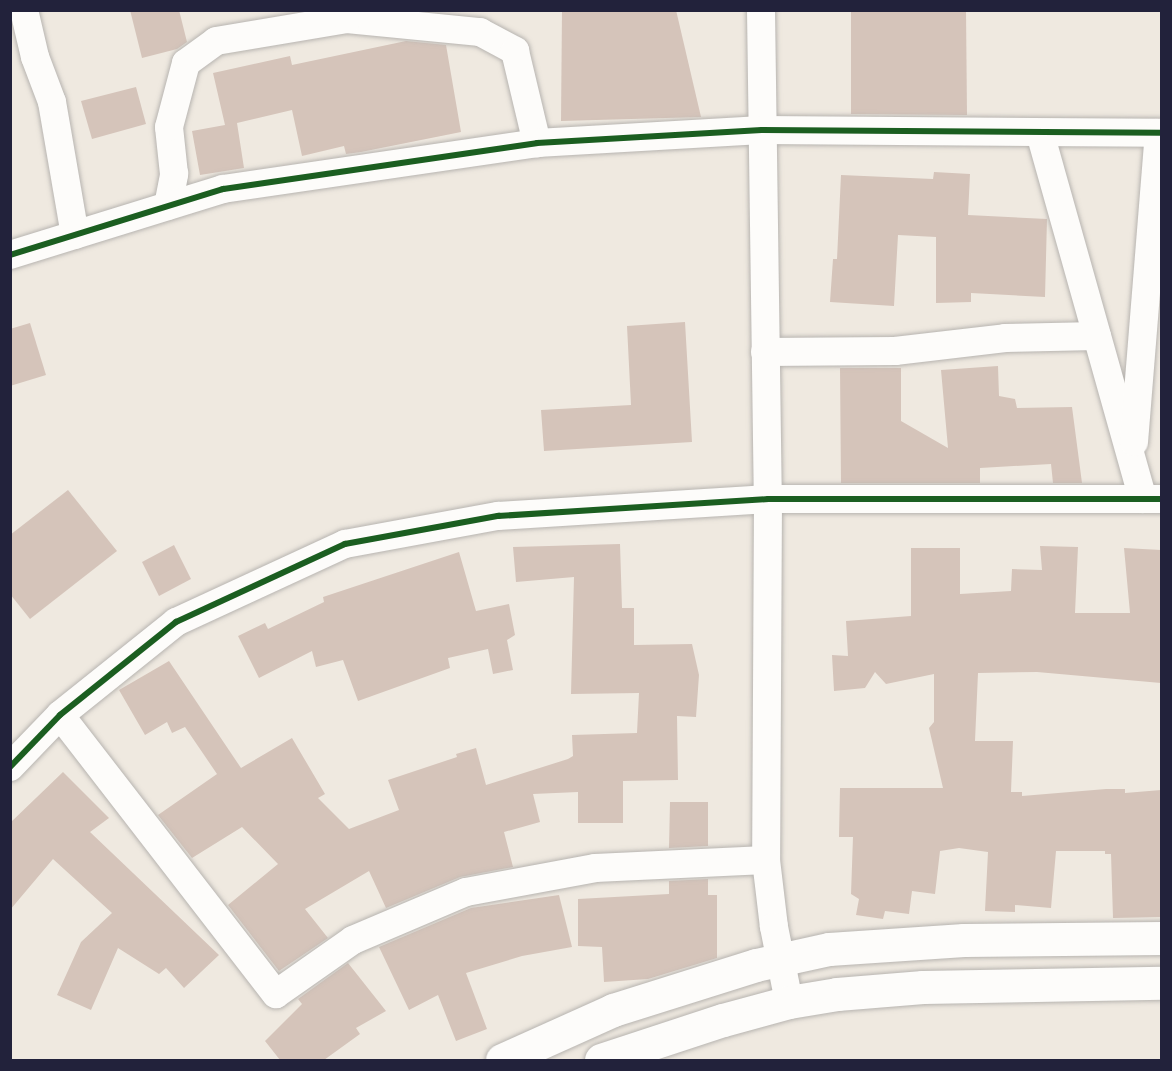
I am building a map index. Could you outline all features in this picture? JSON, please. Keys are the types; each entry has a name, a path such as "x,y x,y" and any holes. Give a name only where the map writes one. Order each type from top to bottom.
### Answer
{"street":[{"path":"24,10 35,57 52,102 75,235"},
{"path":"761,10 768,499 766,861 780,959 789,1002"},
{"path":"168,206 174,174 169,127 186,63 216,41 348,15 480,32 515,51 537,143"},
{"path":"10,255 223,189 537,143 762,130 1160,133 1132,462"},
{"path":"10,766 60,715 176,622 345,544 498,516 768,499 1152,499 1132,462 1040,133"},
{"path":"765,352 895,351 1005,338 1097,336"},
{"path":"60,715 276,994 353,940 466,892 595,868 766,861"},
{"path":"502,1060 613,1010 780,959 882,944 1161,938"},
{"path":"601,1060 645,1043 789,1002 876,989 1161,983"}],"building":[{"path":"130,10 179,10 187,42 177,49 142,58"},
{"path":"562,10 676,10 701,117 561,121"},
{"path":"851,10 966,10 967,115 851,114"},
{"path":"406,41 446,45 461,132 361,152 346,154 344,146 302,156 292,110 237,123 244,168 200,175 192,131 225,125 213,73 290,56 292,65"},
{"path":"136,87 146,124 92,139 81,101"},
{"path":"934,172 970,174 968,215 1047,219 1045,297 971,293 971,302 936,303 936,237 898,235 894,306 830,302 833,259 837,259 841,175 933,179"},
{"path":"685,322 692,442 544,451 541,410 631,405 627,326"},
{"path":"30,323 46,375 10,386 10,329"},
{"path":"998,366 999,396 1015,399 1017,408 1072,407 1082,483 1053,483 1051,464 980,468 980,483 841,483 840,368 901,368 901,421 948,448 941,370"},
{"path":"68,490 117,551 30,619 10,594 10,535"},
{"path":"620,544 622,608 634,608 634,645 692,644 699,675 696,717 677,716 678,780 623,781 623,823 578,823 578,792 533,794 540,822 504,832 513,867 460,877 386,908 369,871 305,909 328,938 279,971 228,905 278,864 242,827 192,858 158,815 217,774 185,727 172,733 167,722 145,735 119,690 169,661 241,768 292,738 325,794 318,798 349,829 399,810 388,780 457,757 456,754 476,748 486,785 568,759 573,756 572,735 637,733 639,693 571,694 574,577 516,582 513,547"},
{"path":"174,545 191,579 159,596 142,562"},
{"path":"1040,546 1078,547 1075,613 1130,613 1124,548 1161,550 1161,683 1037,672 978,673 975,741 1013,741 1011,792 1022,792 1022,796 1106,789 1125,789 1125,793 1161,790 1161,917 1113,918 1111,854 1105,854 1105,851 1056,851 1051,908 1015,905 1015,912 985,911 988,852 959,848 940,851 935,894 912,891 909,914 885,911 883,919 856,915 859,899 851,894 853,837 839,837 840,788 943,788 929,728 934,722 934,674 886,684 875,672 865,688 834,691 832,655 848,656 846,621 911,616 911,548 960,548 960,594 1011,591 1012,569 1042,570"},
{"path":"459,552 476,611 509,604 515,635 507,640 513,670 493,674 488,649 448,658 450,668 358,701 343,660 316,667 312,651 259,678 238,636 265,623 268,629 324,602 323,597"},
{"path":"63,772 109,818 90,832 219,955 184,988 166,968 159,974 118,948 91,1010 57,995 81,942 112,913 53,859 10,910 10,823"},
{"path":"670,802 708,802 708,846 669,848"},
{"path":"708,879 708,895 717,895 717,958 648,979 604,982 602,947 578,946 578,899 669,894 669,881"},
{"path":"559,895 572,947 522,956 466,973 487,1029 456,1041 438,995 409,1010 379,947 471,908"},
{"path":"348,963 386,1011 356,1028 360,1034 324,1060 280,1060 265,1041 302,1004 298,999"}],"cycle path":[{"path":"10,255 223,189 537,143 762,130 1162,133"},
{"path":"10,767 60,715 176,622 345,544 498,516 768,499 1162,499"}]}
